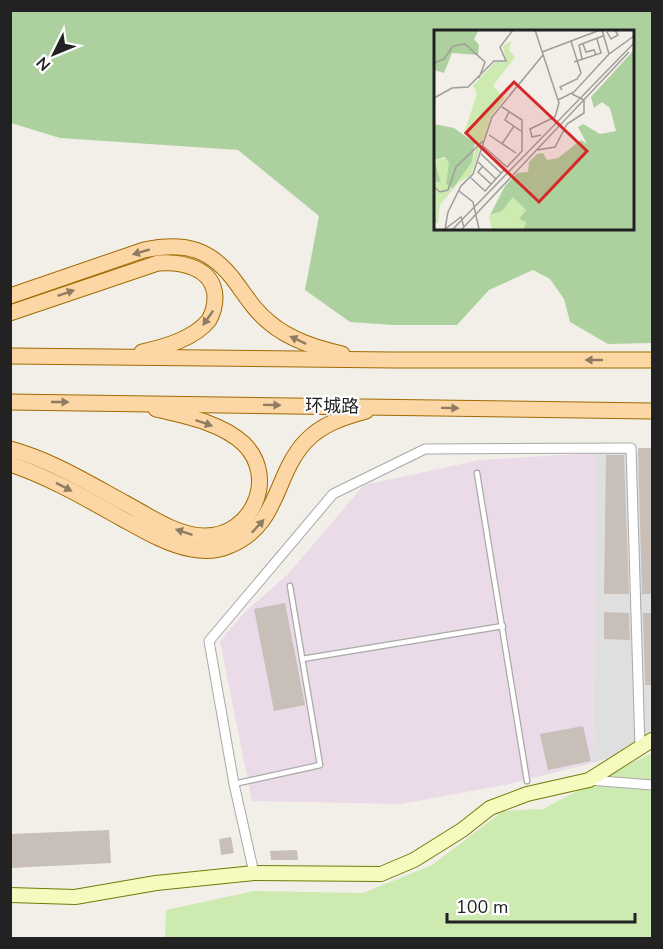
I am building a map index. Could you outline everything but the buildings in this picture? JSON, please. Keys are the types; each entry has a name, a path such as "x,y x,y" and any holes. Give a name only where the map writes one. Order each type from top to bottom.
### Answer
{"main road":[{"path":"10,296 144,250 167,246 185,247 203,253 219,264 260,314 283,332 323,349 374,360"},
{"path":"10,313 158,263 183,264 206,275 214,289 214,302 212,313 203,325 177,341 124,357"},
{"path":"10,356 652,360"},
{"name":"环城路","path":"10,402 652,411"},
{"path":"10,449 61,469 148,515 188,533 204,536 218,534 245,519 256,503 260,480 255,460 246,446 212,425 127,403"},
{"path":"10,464 48,479 166,541 191,549 213,550 240,541 262,523 294,458 312,436 339,420 386,407"}],"street":[{"path":"254,873 234,784 209,641 333,494 425,448 631,448 646,744 589,780"},
{"path":"10,895 75,897 156,883 254,873 381,874 414,860 490,808 526,794 589,780 652,784"}],"lane":[{"path":"477,473 527,781"},
{"path":"234,784 320,765 290,586"},
{"path":"302,659 503,626"}],"shaded area":[{"path":"652,452 652,744 593,763 596,453"},
{"path":"596,453 593,763 509,784 401,804 252,801 220,641 246,611 288,574 364,485 480,460"}],"green space":[{"path":"10,11 652,11 652,343 608,344 570,322 564,299 550,279 533,270 489,290 457,325 350,322 305,290 319,216 238,150 60,138 11,123"},
{"path":"652,753 652,938 165,938 166,910 254,891 363,893 432,865 503,811 543,809"}]}
